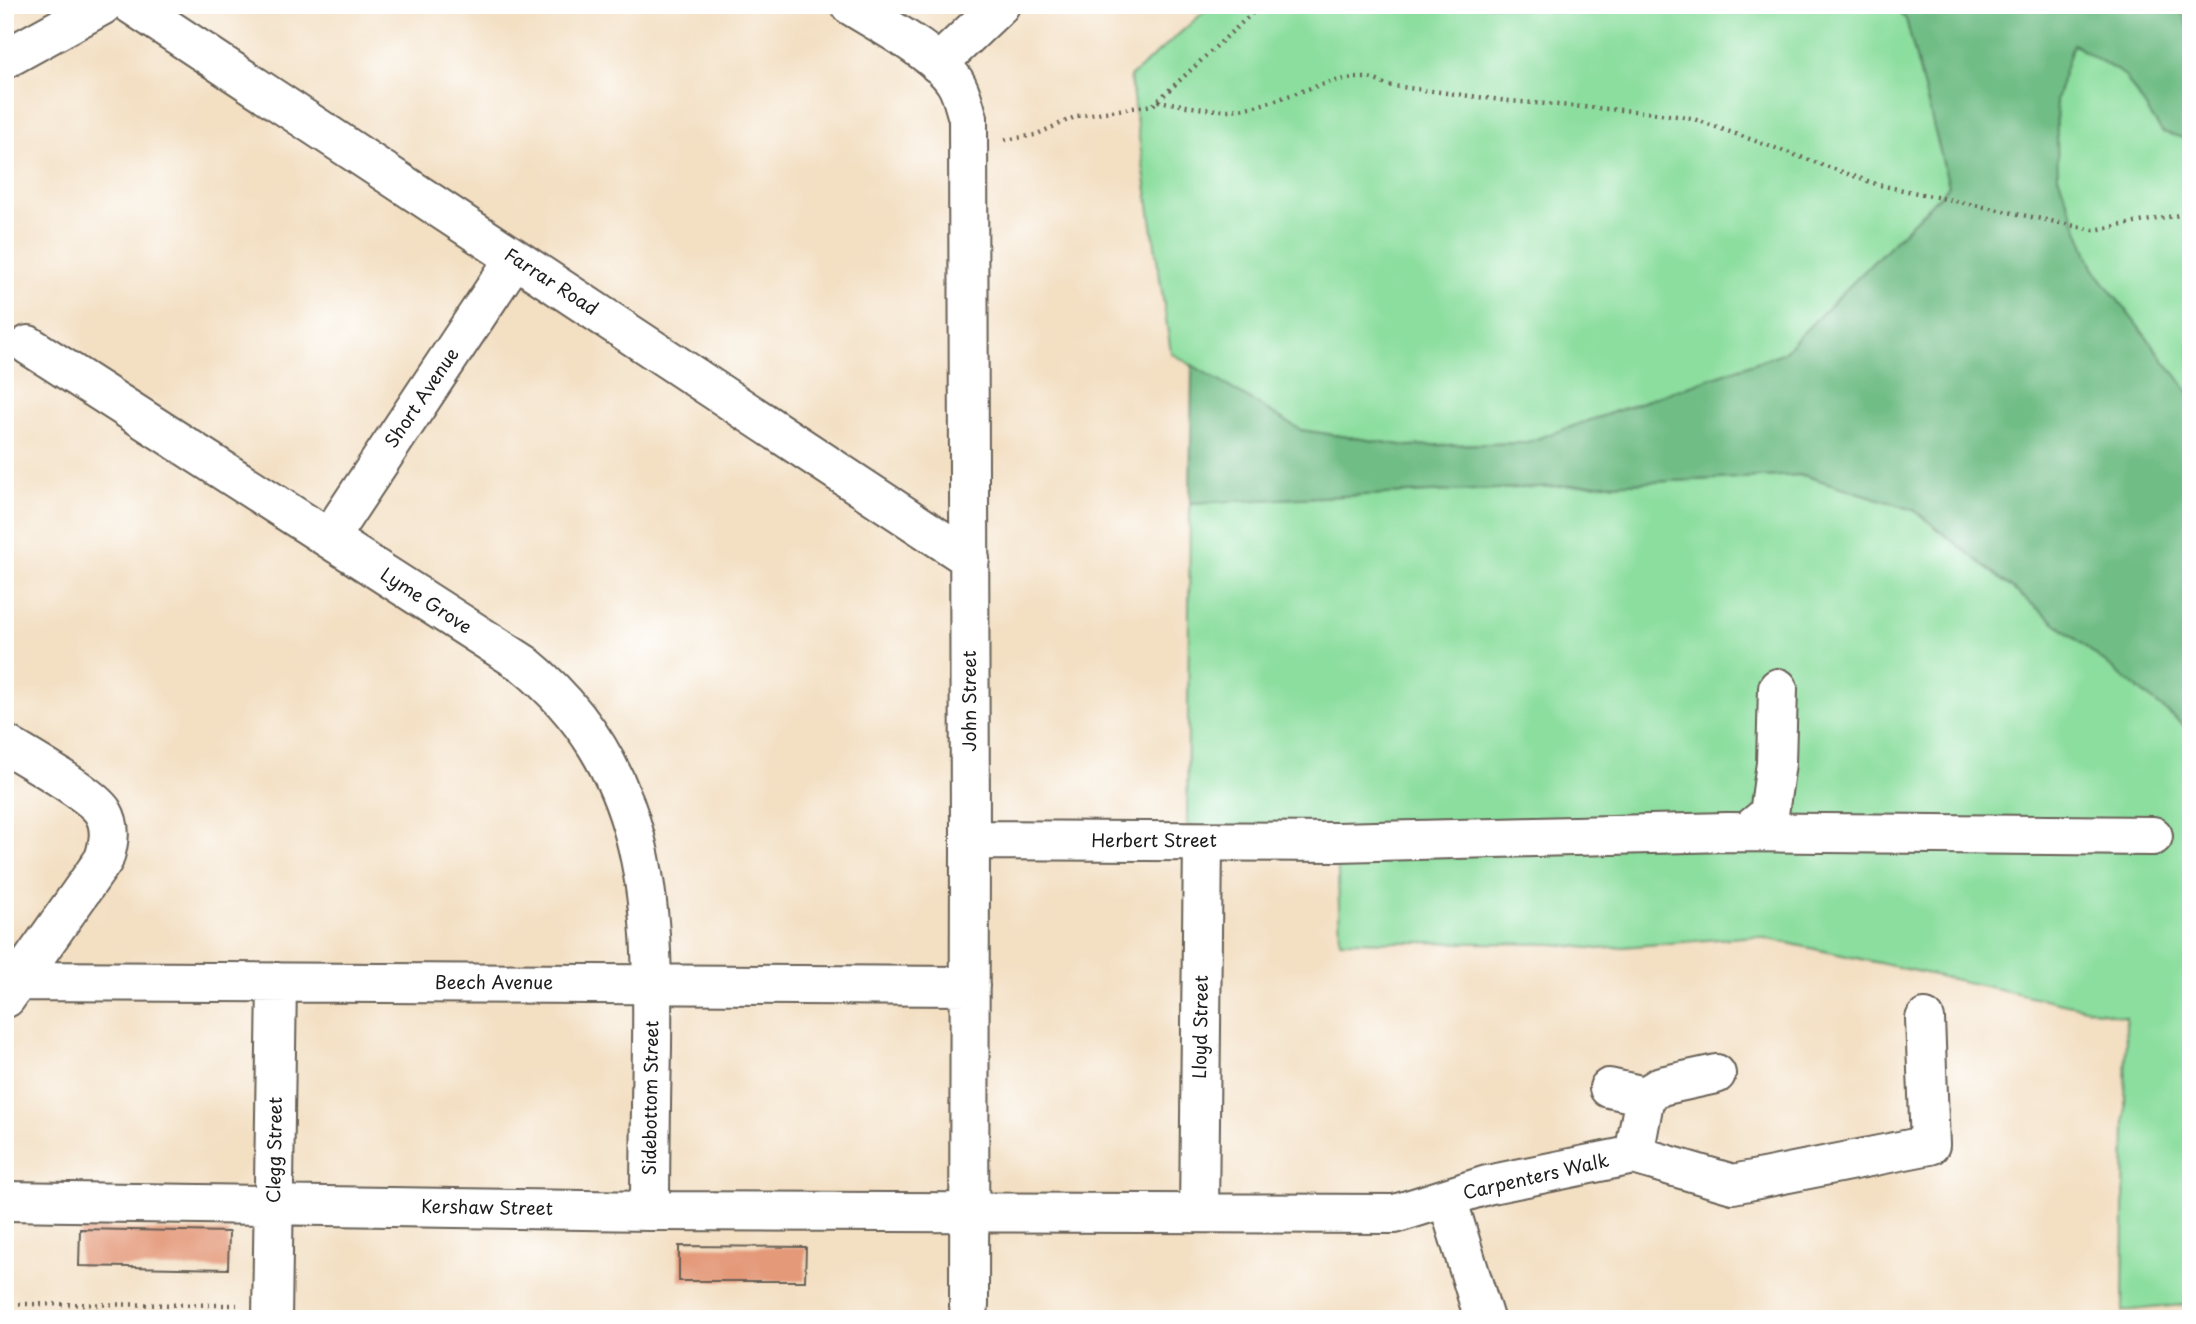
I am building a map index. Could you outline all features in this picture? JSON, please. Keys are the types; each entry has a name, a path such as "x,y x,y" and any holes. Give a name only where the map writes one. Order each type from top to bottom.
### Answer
{"street":[{"path":"5,59 103,5"},
{"name":"Farrar Road","path":"132,5 970,559"},
{"path":"850,5 938,64 1000,5"},
{"name":"John Street","path":"938,64 954,80 962,97 968,118 969,141 969,1306"},
{"name":"Short Avenue","path":"329,538 515,258"},
{"name":"Lyme Grove","path":"27,345 524,664 547,683 572,713 610,770 629,817 647,887 653,984"},
{"path":"1747,832 1769,814 1776,763 1778,688"},
{"path":"5,744 85,795 102,810 108,824 110,841 104,859 12,990"},
{"name":"Herbert Street","path":"971,840 1337,842 1747,832 2153,836"},
{"name":"Lloyd Street","path":"1199,1213 1203,842"},
{"name":"Beech Avenue","path":"12,990 277,982 970,986"},
{"name":"Clegg Street","path":"272,1312 277,982"},
{"name":"Sidebottom Street","path":"650,1211 653,984"},
{"name":"Carpenters Walk","path":"969,1212 1395,1214 1487,1185 1634,1155 1733,1184 1930,1145 1925,1019"},
{"path":"1634,1155 1645,1097 1661,1086 1716,1074"},
{"path":"1609,1087 1645,1097"},
{"path":"1447,1198 1484,1319"},
{"name":"Kershaw Street","path":"5,1201 650,1211 969,1212"}],"path":[{"path":"969,141 1006,141 1035,135 1077,116 1153,106 1261,5"},
{"path":"1158,101 1219,111 1235,110 1257,107 1320,86 1368,77 1386,85 1509,101 1691,118 1879,185 2094,230 2191,213"},
{"path":"5,1304 272,1312"}],"green space":[{"path":"1212,5 1891,5 1906,19 1949,186 1783,353 1525,443 1408,446 1301,430 1171,353 1130,77"},
{"path":"1891,5 2179,5 2191,33 2191,140 2162,132 2124,75 2073,44 2056,100 2058,176 2093,268 2191,395 2191,731 1914,510 1803,475 1190,503 1192,365 1301,430 1408,446 1525,443 1783,353 1949,186 1906,19"},
{"path":"2072,44 2124,75 2162,132 2191,140 2191,395 2093,268 2057,176 2056,100"},
{"path":"1803,475 1914,510 2191,731 2191,1304 2123,1311 2126,1017 1755,936 1599,949 1552,944 1340,941 1337,842 1187,826 1190,503"}],"building":[{"path":"80,1229 229,1232 228,1269 79,1266"},
{"path":"679,1246 806,1247 805,1281 679,1281"}]}
